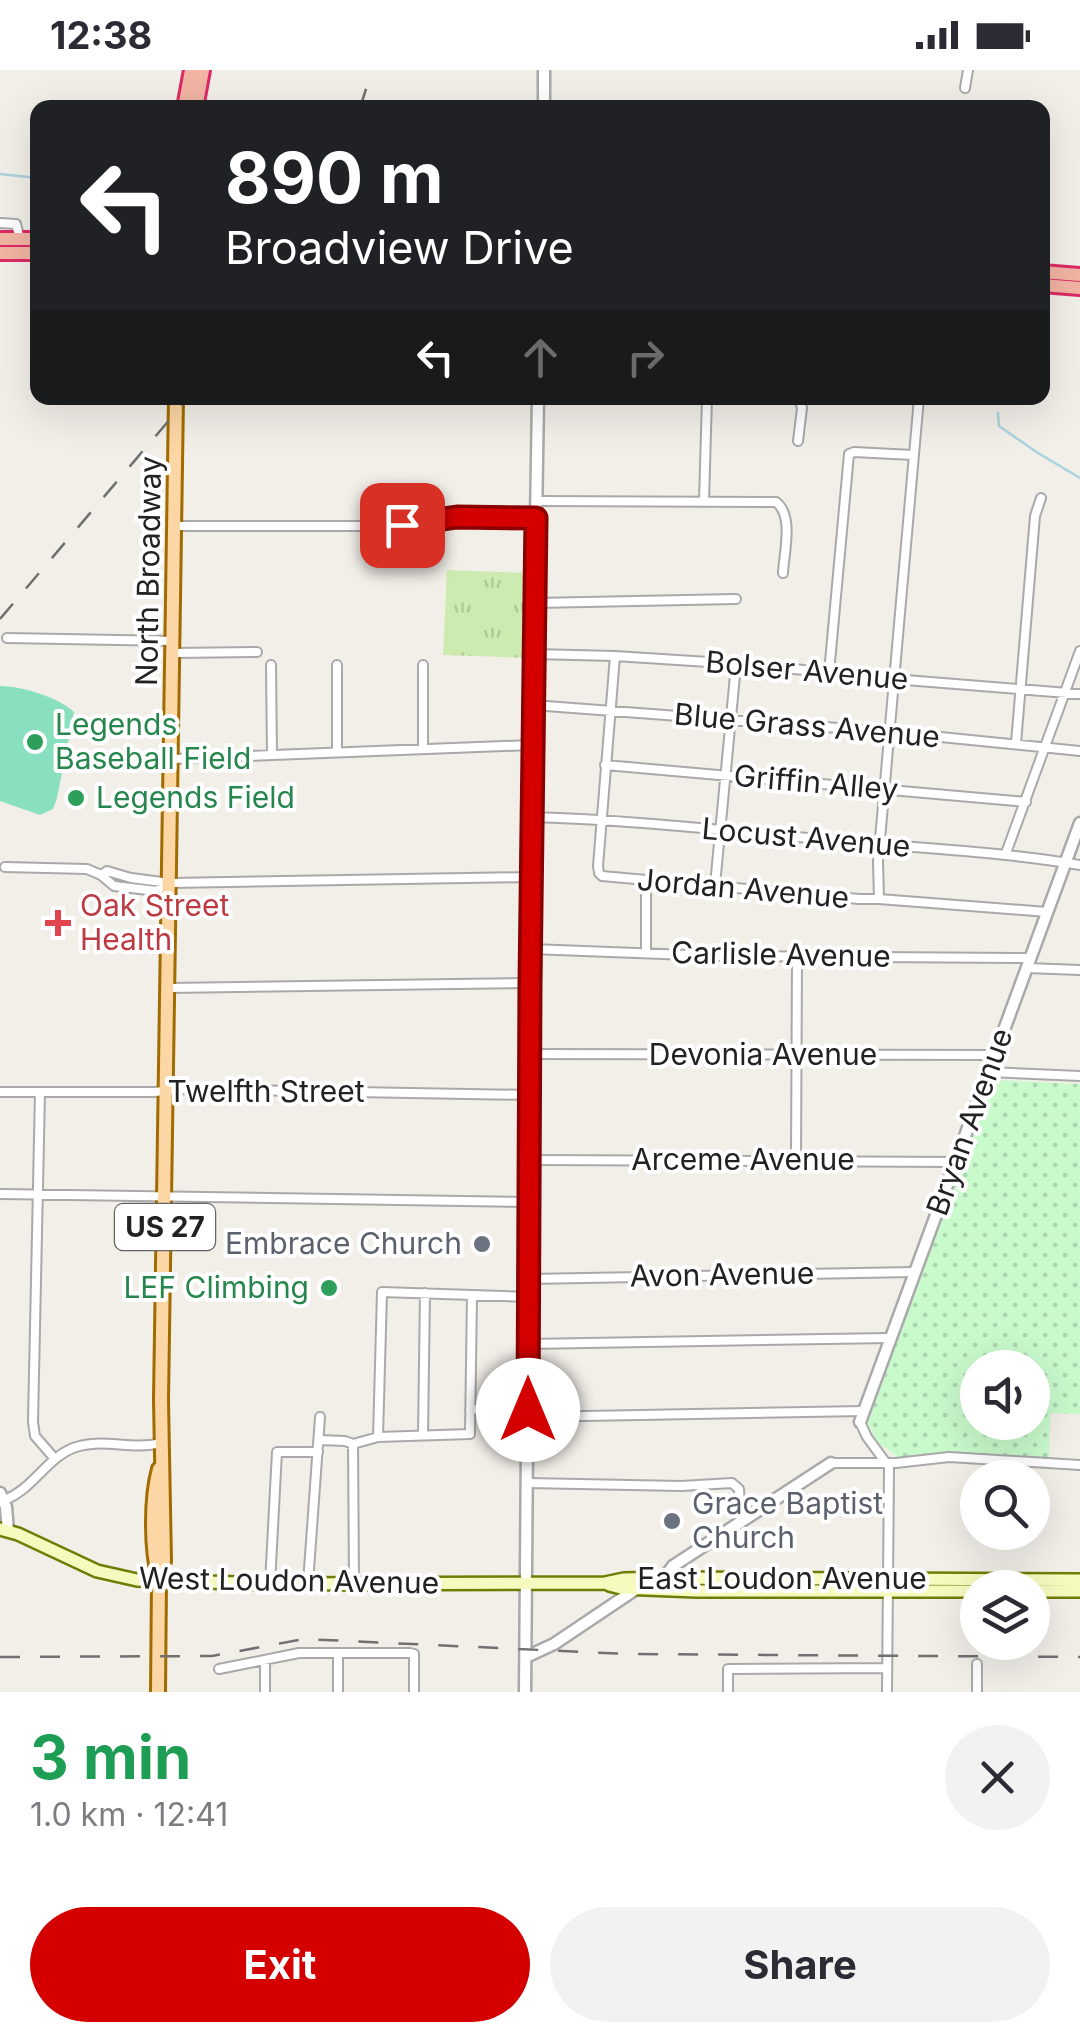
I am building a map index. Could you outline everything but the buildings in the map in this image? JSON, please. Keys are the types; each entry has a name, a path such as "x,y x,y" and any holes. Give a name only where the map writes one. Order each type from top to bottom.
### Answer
{"highway":[{"path":"185,100 191,70"},
{"path":"197,100 203,70"},
{"path":"0,239 30,239"},
{"path":"0,253 30,253"},
{"path":"1050,273 1080,275"},
{"path":"1050,286 1080,288"}],"main road":[{"name":"North Broadway","path":"158,1692 160,1580 154,1562 155,1484 161,1465 176,405"},
{"name":"West Loudon Avenue","path":"4,1530 97,1571 136,1580 527,1584"},
{"name":"East Loudon Avenue","path":"604,1584 664,1578 771,1585"},
{"name":"East Loudon Avenue","path":"1050,1583 1080,1580"},
{"name":"East Loudon Avenue","path":"527,1584 604,1584 636,1589 960,1586"},
{"name":"East Loudon Avenue","path":"888,1585 960,1590"},
{"name":"East Loudon Avenue","path":"1050,1588 1080,1591"}],"street":[{"path":"544,70 544,100"},
{"path":"965,88 968,70"},
{"path":"0,223 16,224 20,239"},
{"path":"526,1692 538,405"},
{"path":"704,501 707,405"},
{"path":"798,441 801,405"},
{"path":"879,898 879,845 918,405"},
{"path":"828,673 849,454 913,455"},
{"path":"1016,743 1035,516 1040,498"},
{"path":"536,501 776,502 786,516 783,573"},
{"path":"174,526 392,526 457,517 536,518"},
{"path":"534,603 736,600"},
{"path":"7,638 257,652"},
{"path":"1006,853 1080,651"},
{"name":"Bolser Avenue","path":"534,654 615,656 1080,694"},
{"name":"Jordan Avenue","path":"615,656 598,873 608,878 1047,912"},
{"path":"271,665 272,754"},
{"path":"337,665 337,752"},
{"path":"423,665 424,748"},
{"path":"715,886 736,665"},
{"name":"Blue Grass Avenue","path":"533,705 1080,750"},
{"path":"172,759 532,745"},
{"name":"Griffin Alley","path":"605,765 1026,802"},
{"name":"Locust Avenue","path":"532,817 1006,853 1080,865"},
{"name":"Bryan Avenue","path":"862,1416 1080,823"},
{"path":"4,867 87,868 114,886 156,892 170,883 532,877"},
{"path":"646,880 646,952"},
{"name":"Carlisle Avenue","path":"531,948 1029,963 1080,970"},
{"path":"796,1160 797,957"},
{"path":"168,988 530,983"},
{"name":"Devonia Avenue","path":"530,1054 996,1056"},
{"path":"989,1072 1080,1076"},
{"name":"Twelfth Street","path":"0,1092 531,1095"},
{"path":"40,1092 34,1429 35,1436 56,1459"},
{"name":"Arceme Avenue","path":"531,1160 955,1162"},
{"path":"0,1194 529,1202"},
{"name":"Avon Avenue","path":"529,1279 914,1272"},
{"path":"378,1437 382,1292 529,1297"},
{"path":"423,1434 425,1293"},
{"path":"319,1440 353,1444 378,1437 470,1434 472,1295"},
{"path":"528,1344 890,1338"},
{"path":"470,1409 528,1414 862,1416 866,1437 888,1463 887,1692"},
{"path":"308,1583 320,1418"},
{"path":"4,1530 2,1496 18,1494 66,1452 85,1445 160,1443"},
{"path":"353,1444 354,1582"},
{"path":"270,1584 278,1452 318,1452"},
{"path":"664,1578 673,1566 830,1463 949,1457 1080,1465"},
{"path":"528,1483 734,1484 740,1494 741,1523"},
{"path":"526,1657 554,1644 636,1589"},
{"path":"338,1652 338,1692"},
{"path":"219,1669 298,1653 414,1654 414,1692"},
{"path":"265,1661 265,1692"},
{"path":"977,1692 978,1664"},
{"path":"728,1692 728,1670 887,1668"}],"green space":[{"path":"447,570 532,573 528,658 443,655"},
{"name":"Legends Baseball Field","path":"0,686 39,693 74,712 57,798 53,809 40,815 0,801"},
{"path":"995,1080 1080,1084 1080,1414 1050,1413 1050,1350 960,1350 960,1440 1049,1440 1049,1460 938,1453 899,1458 876,1441 867,1421"}],"waterway":[{"path":"0,174 30,177"},
{"path":"998,413 999,426 1080,478"}],"railway":[{"path":"363,100 372,70"},
{"path":"0,619 182,405"},
{"path":"0,1657 212,1656 304,1639 627,1654 1080,1657"}],"place":[{"name":"Legends Baseball Field","path":"35,742"},
{"name":"Legends Field","path":"76,798"},
{"name":"Oak Street Health","path":"58,923"},
{"name":"Embrace Church","path":"482,1244"},
{"name":"LEF Climbing","path":"329,1288"},
{"name":"Grace Baptist Church","path":"672,1521"}],"route":[{"path":"402,525 457,517 536,518 528,1410"}]}
